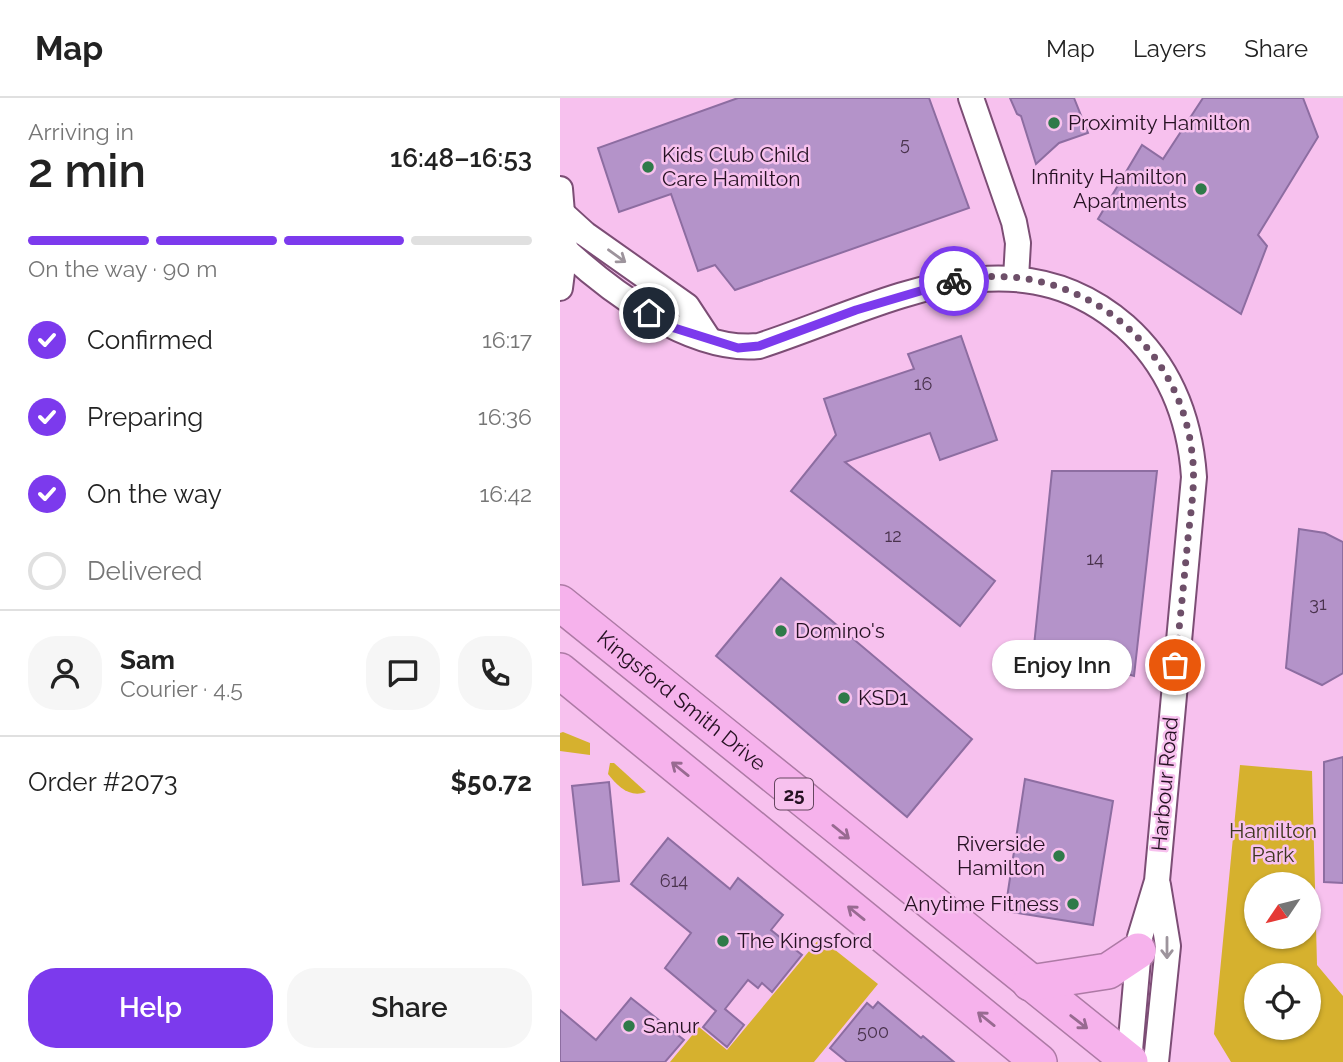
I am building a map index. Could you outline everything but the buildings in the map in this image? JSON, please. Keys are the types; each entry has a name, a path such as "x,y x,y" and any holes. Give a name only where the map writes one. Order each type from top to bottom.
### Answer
{"highway":[{"name":"Kingsford Smith Drive","path":"560,603 1030,983 1136,1062"},
{"name":"25","path":"560,671 1039,1062"},
{"path":"1030,983 1108,971 1138,951"}],"street":[{"path":"971,98 1014,222 1018,243 1016,278"},
{"path":"560,189 563,214 560,288"},
{"path":"563,214 585,234 687,306 708,338"},
{"name":"Harbour Road","path":"562,247 594,274 668,326 738,348 759,346 932,286 971,278 1016,278 1070,289 1102,306 1135,335 1156,359 1172,387 1190,439 1194,477 1157,881 1138,951 1136,1062"},
{"name":"Harbour Road","path":"1136,1062 1168,946 1157,881"}],"green space":[{"path":"560,733 590,743 590,755 560,751"},
{"path":"610,763 614,763 646,792 635,794 620,787 608,774"},
{"name":"Hamilton Park","path":"1240,765 1312,771 1315,872 1244,872 1244,949 1317,949 1317,963 1244,963 1244,1040 1321,1040 1321,970 1343,996 1343,1062 1231,1062 1214,1034"},
{"path":"820,938 878,984 814,1062 670,1062 699,1027 727,1050"}],"way so far":[{"path":"954,281 971,278 1016,278 1070,289 1102,306 1135,335 1156,359 1172,387 1185,421 1194,477 1175,665"}],"place":[{"name":"Proximity Hamilton","path":"1054,123"},
{"name":"Kids Club Child Care Hamilton","path":"648,167"},
{"name":"Infinity Hamilton Apartments","path":"1201,189"},
{"name":"Domino's","path":"781,631"},
{"name":"Enjoy Inn","path":"1175,665"},
{"name":"KSD1","path":"844,698"},
{"name":"Riverside Hamilton","path":"1059,856"},
{"name":"Anytime Fitness","path":"1073,904"},
{"name":"The Kingsford","path":"723,941"},
{"name":"Sanur","path":"629,1026"}],"route":[{"path":"649,313 668,326 723,344 738,348 759,346 856,310 954,281"}]}
